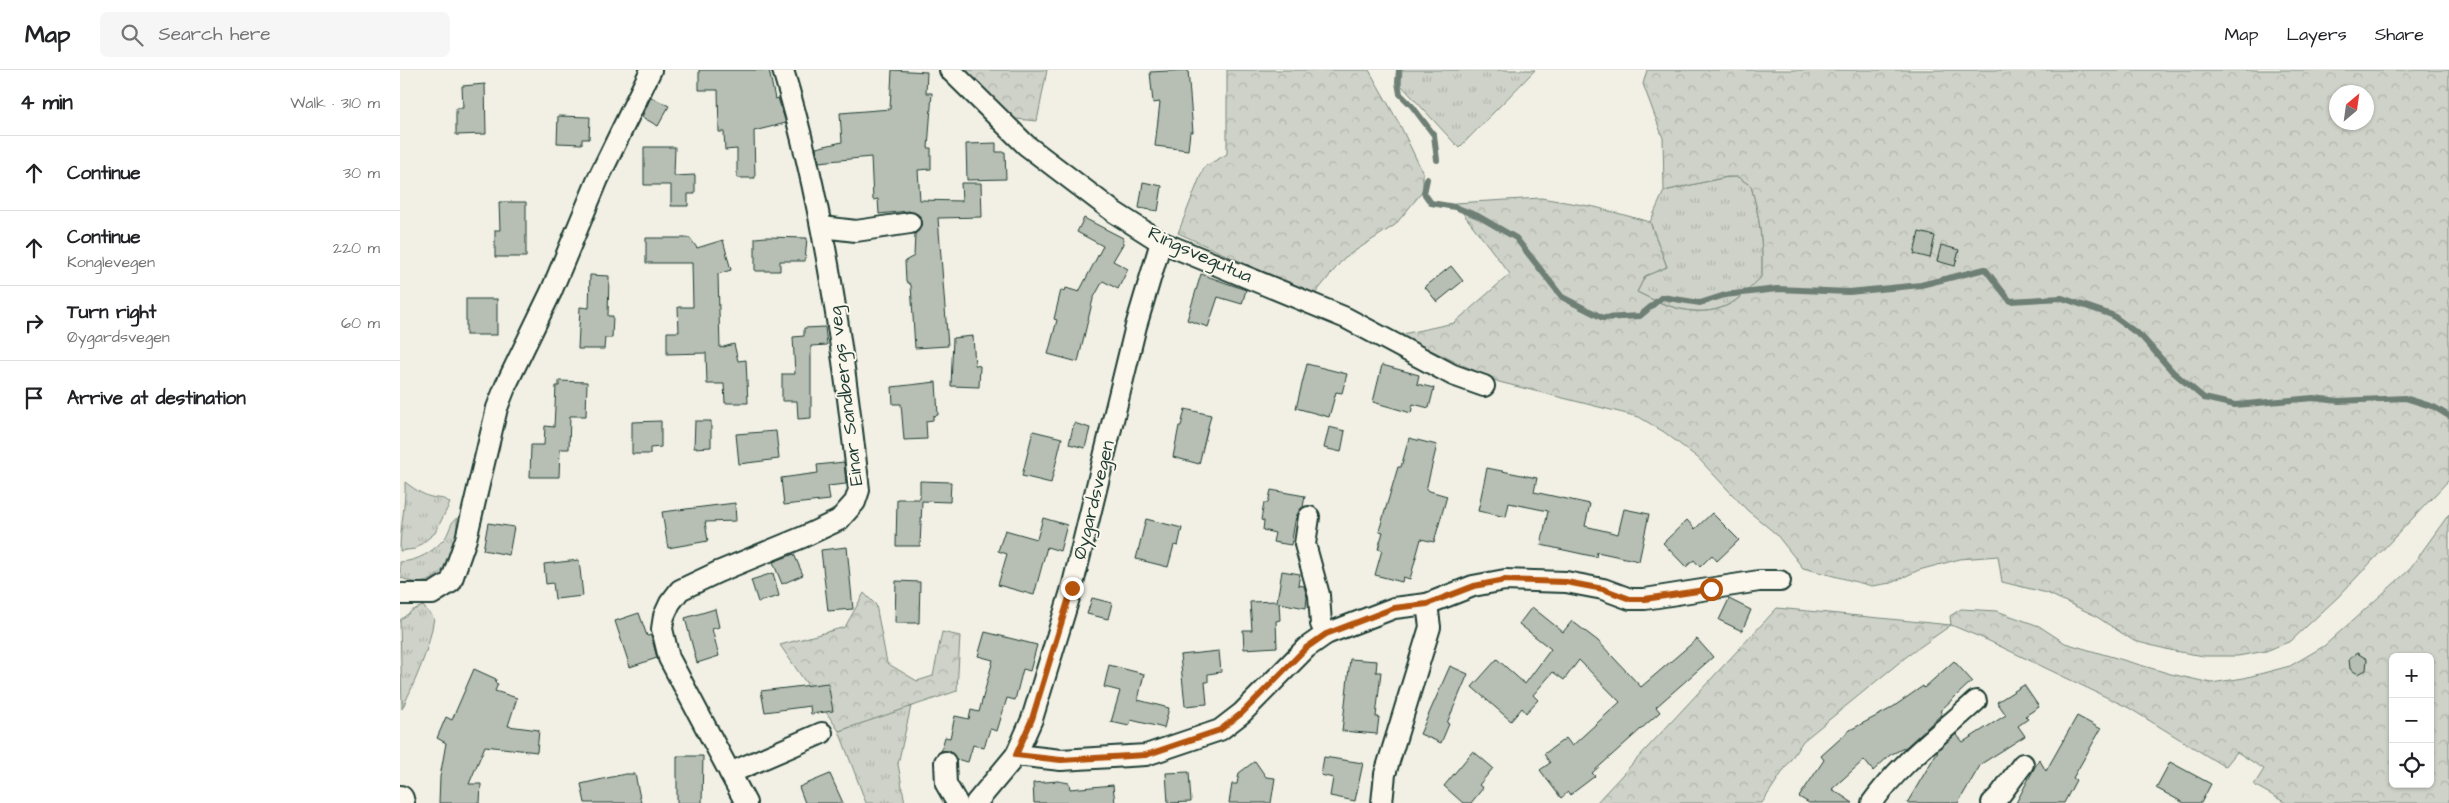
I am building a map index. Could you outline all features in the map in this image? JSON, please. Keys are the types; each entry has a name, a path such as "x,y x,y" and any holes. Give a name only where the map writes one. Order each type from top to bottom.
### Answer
{"main road":[{"path":"400,799 401,803"}],"street":[{"path":"400,594 432,594 451,582 466,539 497,408 506,384 551,292 598,179 651,70"},
{"name":"Einar Sandbergs veg","path":"746,803 669,658 662,629 670,603 680,590 839,520 855,502 859,490 848,392 822,227 783,70"},
{"name":"Ringsvegutua","path":"950,70 1026,145 1114,212 1161,242 1337,314 1453,375 1484,386"},
{"path":"822,227 856,232 910,223"},
{"name":"Øygardsvegen","path":"976,803 1016,755 1037,704 1072,588 1139,317 1161,242"},
{"path":"1309,517 1305,544 1319,595 1321,624 1326,634"},
{"path":"1016,755 1061,760 1146,755 1220,730 1242,713 1306,648 1326,634 1394,608 1427,604 1474,586 1505,580 1566,582 1603,589 1630,599 1654,598 1759,581 1780,581"},
{"path":"1382,803 1385,774 1430,627 1427,604"},
{"path":"1872,803 1899,768 1976,701"},
{"path":"730,773 822,733"},
{"path":"945,762 946,784 957,803"},
{"path":"1992,803 2022,764"}],"green space":[{"path":"958,70 1047,70 1037,121 1016,119 965,72"},
{"path":"1227,70 1369,70 1400,125 1423,173 1423,191 1395,225 1344,258 1314,295 1178,233 1204,167 1227,154"},
{"path":"1402,70 1535,70 1459,148 1401,85"},
{"path":"1647,70 2449,70 2449,480 2338,597 2291,641 2266,651 2238,656 2204,656 2134,641 2094,615 2047,593 2002,582 1998,556 1960,559 1919,570 1891,583 1872,586 1803,568 1776,534 1747,510 1698,458 1664,432 1639,417 1499,382 1398,335 1454,323 1510,274 1455,203 1541,198 1595,207 1650,222 1667,267 1645,276 1637,292 1669,306 1692,311 1715,310 1741,297 1762,276 1760,231 1751,186 1738,177 1727,177 1664,191 1663,138 1643,84"},
{"path":"1727,177 1738,177 1751,186 1760,231 1762,276 1736,300 1715,310 1692,311 1681,309 1658,302 1637,292 1645,276 1667,267 1650,222 1664,191"},
{"path":"405,482 424,494 450,503 435,533 415,549 400,551 405,499"},
{"path":"2449,514 2449,803 2286,803 2254,785 2264,769 2237,752 2225,767 2129,708 1987,640 1951,625 1950,616 1961,609 1997,611 2039,626 2065,643 2171,674 2211,683 2244,678 2290,666 2324,646 2408,571"},
{"path":"457,518 454,544 444,568 426,582 414,582 400,577 400,562 419,558 435,548 445,538"},
{"path":"864,593 876,605 887,663 917,681 933,676 942,632 960,636 957,691 839,731 780,645 845,627"},
{"path":"423,606 434,618 432,630 421,665 402,709 400,620 413,610"},
{"path":"1777,608 1951,625 1906,657 1803,741 1762,803 1596,803"},
{"path":"911,706 898,764 905,803 866,803 839,731"}],"building":[{"path":"699,70 769,70 775,99 778,98 786,123 754,131 755,178 737,178 737,149 725,150 724,132 719,132 718,90 699,90"},
{"path":"892,70 927,72 926,93 932,93 928,148 931,148 931,169 918,170 920,200 962,201 961,183 981,183 982,217 938,218 948,346 915,348 911,285 906,281 905,261 914,256 915,234 921,227 920,216 909,211 879,214 878,199 873,200 871,157 819,162 816,148 842,142 840,113 890,109"},
{"path":"1188,70 1193,132 1190,132 1188,150 1155,146 1160,102 1153,103 1150,72"},
{"path":"485,84 486,134 456,135 456,108 463,108 462,86"},
{"path":"651,97 669,106 658,126 642,117"},
{"path":"558,116 590,117 589,139 582,139 582,144 557,143"},
{"path":"996,143 996,152 1005,152 1006,179 967,180 966,144"},
{"path":"644,147 675,147 674,176 695,175 695,194 688,194 688,206 671,206 671,185 644,185"},
{"path":"1143,182 1162,186 1158,211 1139,208"},
{"path":"499,202 526,202 526,257 495,257 495,230 500,230"},
{"path":"1084,218 1123,238 1123,244 1113,261 1128,269 1118,289 1103,281 1093,299 1078,362 1048,354 1057,320 1054,319 1061,290 1065,291 1066,288 1079,292 1103,246 1077,232"},
{"path":"1919,232 1935,236 1930,258 1914,254"},
{"path":"646,238 690,238 697,248 723,240 731,270 718,274 720,348 734,344 738,361 746,360 748,403 725,403 724,384 707,384 706,353 667,354 667,332 679,332 678,307 693,307 692,263 646,263"},
{"path":"755,238 807,238 805,261 780,261 780,271 755,271"},
{"path":"1941,245 1959,250 1955,266 1937,261"},
{"path":"1451,266 1463,281 1437,302 1425,287"},
{"path":"1201,274 1246,290 1242,304 1218,297 1208,327 1187,320"},
{"path":"590,275 609,276 608,316 613,316 612,338 605,338 604,349 578,349 580,307 589,308"},
{"path":"466,299 497,299 497,335 466,335"},
{"path":"825,327 827,345 811,346 811,418 798,419 797,401 782,401 782,374 795,374 793,337 804,336 804,328"},
{"path":"973,336 975,365 980,366 979,387 951,386 953,338"},
{"path":"1307,364 1347,374 1342,393 1336,392 1329,417 1296,408"},
{"path":"1382,365 1419,375 1417,384 1434,388 1429,408 1413,404 1411,413 1373,402"},
{"path":"559,381 587,382 586,416 570,416 569,449 560,449 559,477 530,477 531,445 544,445 545,426 554,427 556,386 559,386"},
{"path":"936,382 938,415 933,416 933,420 926,421 927,439 904,440 901,404 893,404 892,387"},
{"path":"1185,409 1211,415 1199,464 1173,457 1179,426 1181,426"},
{"path":"661,421 661,447 650,448 650,454 632,454 632,422"},
{"path":"695,421 711,421 711,447 694,448"},
{"path":"1074,423 1090,428 1085,448 1069,444"},
{"path":"1329,427 1345,431 1341,452 1324,448"},
{"path":"776,431 779,459 739,464 736,434"},
{"path":"1033,431 1062,438 1051,483 1022,476"},
{"path":"1409,438 1437,445 1426,490 1447,496 1434,542 1421,539 1410,579 1403,577 1402,582 1375,575 1382,550 1378,549 1383,532 1379,531 1398,467 1401,467"},
{"path":"844,462 846,484 828,486 830,500 784,505 781,478 818,473 817,465"},
{"path":"1487,468 1537,478 1534,492 1590,504 1585,526 1618,534 1624,509 1649,514 1639,561 1597,552 1596,557 1541,545 1548,511 1509,503 1506,517 1478,511"},
{"path":"920,481 951,482 950,502 922,501 920,546 896,546 897,499 920,499"},
{"path":"1271,490 1305,496 1303,507 1296,516 1291,545 1273,542 1275,533 1263,530 1264,521 1261,520 1264,503 1268,503"},
{"path":"735,503 736,521 705,522 708,541 668,548 662,512"},
{"path":"1712,513 1739,540 1717,561 1712,555 1700,567 1694,560 1686,567 1663,543 1687,520 1695,529"},
{"path":"1043,518 1067,525 1060,551 1047,547 1034,595 998,585 1007,554 998,551 1005,530 1037,539"},
{"path":"1146,519 1182,528 1178,546 1174,545 1168,567 1136,559"},
{"path":"488,523 514,527 509,555 483,550"},
{"path":"847,547 853,609 828,611 821,550"},
{"path":"794,554 803,575 782,584 773,562"},
{"path":"579,560 583,596 555,599 553,583 546,584 544,564"},
{"path":"1282,571 1300,574 1298,585 1304,586 1307,597 1306,608 1279,603 1280,620 1276,621 1277,647 1244,649 1243,630 1252,630 1250,602 1277,601"},
{"path":"773,573 779,596 758,602 751,580"},
{"path":"896,581 920,582 919,623 895,623"},
{"path":"1092,598 1112,603 1108,619 1087,614"},
{"path":"1729,599 1751,610 1742,631 1719,620"},
{"path":"1532,607 1563,632 1572,621 1598,641 1641,687 1697,639 1713,657 1656,707 1660,712 1592,773 1595,776 1570,795 1568,792 1561,798 1540,770 1550,763 1544,754 1566,738 1572,746 1620,702 1579,660 1564,680 1553,672 1533,695 1538,700 1526,713 1522,708 1511,721 1472,687 1497,659 1525,684 1551,649 1519,624"},
{"path":"715,609 719,627 712,629 719,656 697,663 685,618"},
{"path":"639,613 647,636 651,635 657,658 630,667 615,621"},
{"path":"985,632 1037,645 1030,671 1023,669 1015,700 1007,698 997,731 990,729 984,748 973,745 968,762 956,759 950,751 941,751 945,737 950,738 955,716 969,719 971,710 979,712 993,660 978,656"},
{"path":"1219,651 1221,672 1208,674 1208,682 1205,682 1207,704 1185,706 1180,655"},
{"path":"2357,653 2367,659 2366,670 2358,674 2350,669 2349,659"},
{"path":"1350,659 1377,661 1376,672 1381,672 1376,717 1379,717 1377,734 1342,731"},
{"path":"1954,661 1972,681 1940,711 1942,714 1906,747 1890,755 1873,771 1864,760 1832,789 1853,803 1809,803 1799,797 1824,760 1821,756 1850,730 1890,709 1923,686 1924,688"},
{"path":"1109,665 1144,674 1138,700 1169,708 1164,728 1131,720 1129,726 1111,722 1120,691 1104,687"},
{"path":"1450,666 1468,674 1447,723 1449,724 1441,743 1420,734"},
{"path":"474,669 496,679 495,683 498,684 495,691 517,698 508,726 539,730 537,752 485,746 469,784 481,784 480,803 439,803 440,777 446,743 437,738 446,717 452,720"},
{"path":"828,683 833,711 811,714 810,706 765,712 761,691"},
{"path":"2024,685 2039,707 2025,716 2028,719 2018,726 2025,736 1981,764 1958,803 1907,803 1939,749 1956,734 1963,742 2006,715 1997,702"},
{"path":"2077,716 2101,729 2073,778 2076,780 2064,803 2016,803 2039,759 2046,771"},
{"path":"1473,751 1493,768 1479,785 1483,788 1471,803 1463,803 1444,786"},
{"path":"677,756 703,756 702,803 677,803"},
{"path":"1324,757 1363,763 1355,801 1330,796 1333,778 1321,775"},
{"path":"1255,761 1266,777 1275,778 1271,803 1229,803 1232,784 1237,784 1239,773"},
{"path":"2170,762 2211,784 2201,803 2184,803 2156,788"},
{"path":"1189,772 1191,802 1168,803 1166,773"},
{"path":"625,774 635,774 641,803 585,803 581,784"},
{"path":"830,774 843,803 805,803 799,787"},
{"path":"1058,781 1069,783 1070,789 1113,785 1115,803 1034,803 1033,783"}],"waterway":[{"path":"1399,70 1400,94 1412,106 1434,135 1437,160"},
{"path":"1427,179 1424,193 1431,203 1455,207 1478,216 1516,238 1562,297 1603,318 1640,316 1662,297 1700,303 1725,295 1777,289 1849,292 1921,285 1985,269 2010,301 2062,298 2112,315 2142,337 2173,372 2204,398 2235,405 2313,398 2339,401 2405,398 2434,407 2449,416"}],"route":[{"path":"1072,588 1048,672 1032,719 1016,755 1061,760 1146,755 1220,730 1242,713 1306,648 1326,634 1394,608 1427,604 1474,586 1505,580 1566,582 1603,589 1630,599 1670,596 1711,589"}]}
